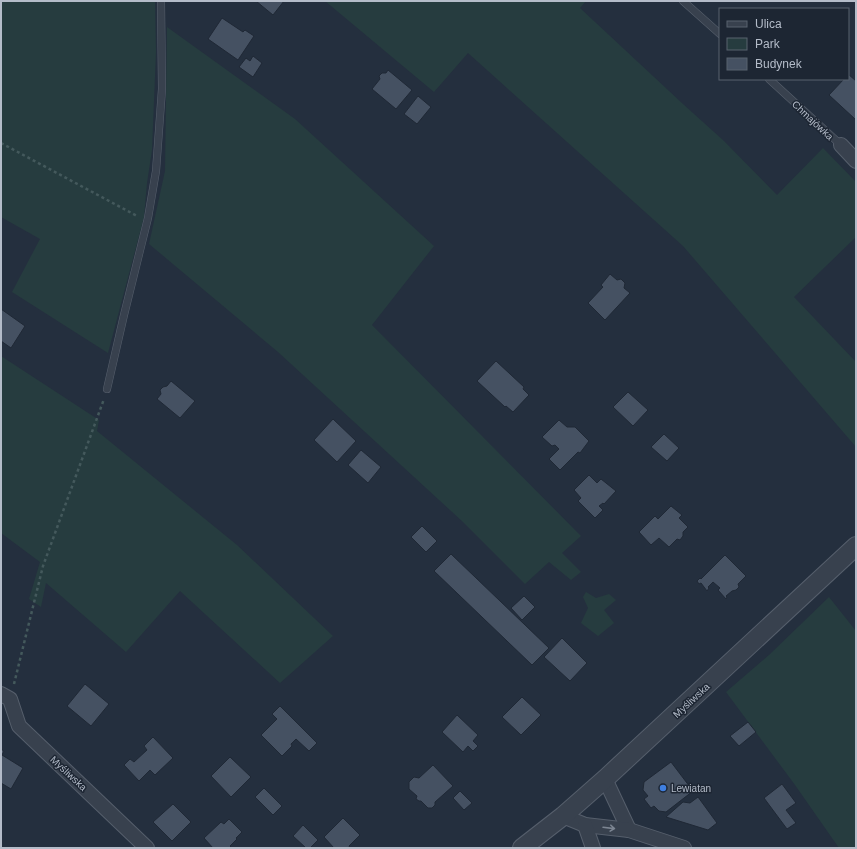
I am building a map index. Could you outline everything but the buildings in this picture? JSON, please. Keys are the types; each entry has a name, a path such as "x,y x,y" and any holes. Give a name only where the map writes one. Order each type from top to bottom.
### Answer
{"street":[{"name":"Chmajówka","path":"841,145 856,162"},
{"name":"Myśliwska","path":"522,848 563,816 604,780 856,546"},
{"name":"Myśliwska","path":"5,696 19,726 147,848"},
{"path":"604,780 629,830"},
{"path":"563,816 585,825 629,830 684,848"},
{"path":"585,825 593,848"}],"lane":[{"path":"107,389 147,221 156,171 162,89 161,1"},
{"path":"683,1 719,33"},
{"name":"Chmajówka","path":"770,80 841,145"}],"path":[{"path":"1,144 147,221"},
{"path":"5,696 43,566 107,389"}],"green space":[{"path":"1,1 155,1 156,52 152,150 144,217 108,353 12,292 40,239 1,217"},
{"path":"325,1 586,1 580,8 724,141 777,195 823,148 856,182 856,237 794,297 856,362 856,447 683,246 468,53 434,92"},
{"path":"167,27 295,119 434,246 372,325 581,536 562,553 581,572 571,580 549,562 525,584 463,522 278,352 149,244 165,171"},
{"path":"1,356 99,420 97,431 237,545 333,636 280,683 180,591 126,652 46,583 41,607 29,599 40,562 1,533"},
{"path":"586,592 596,598 609,594 616,600 604,610 614,623 598,636 581,623 588,608 583,597"},
{"path":"829,597 856,631 856,848 839,848 795,785 726,692 769,655"}],"place":[{"name":"Lewiatan","path":"663,788"}]}
